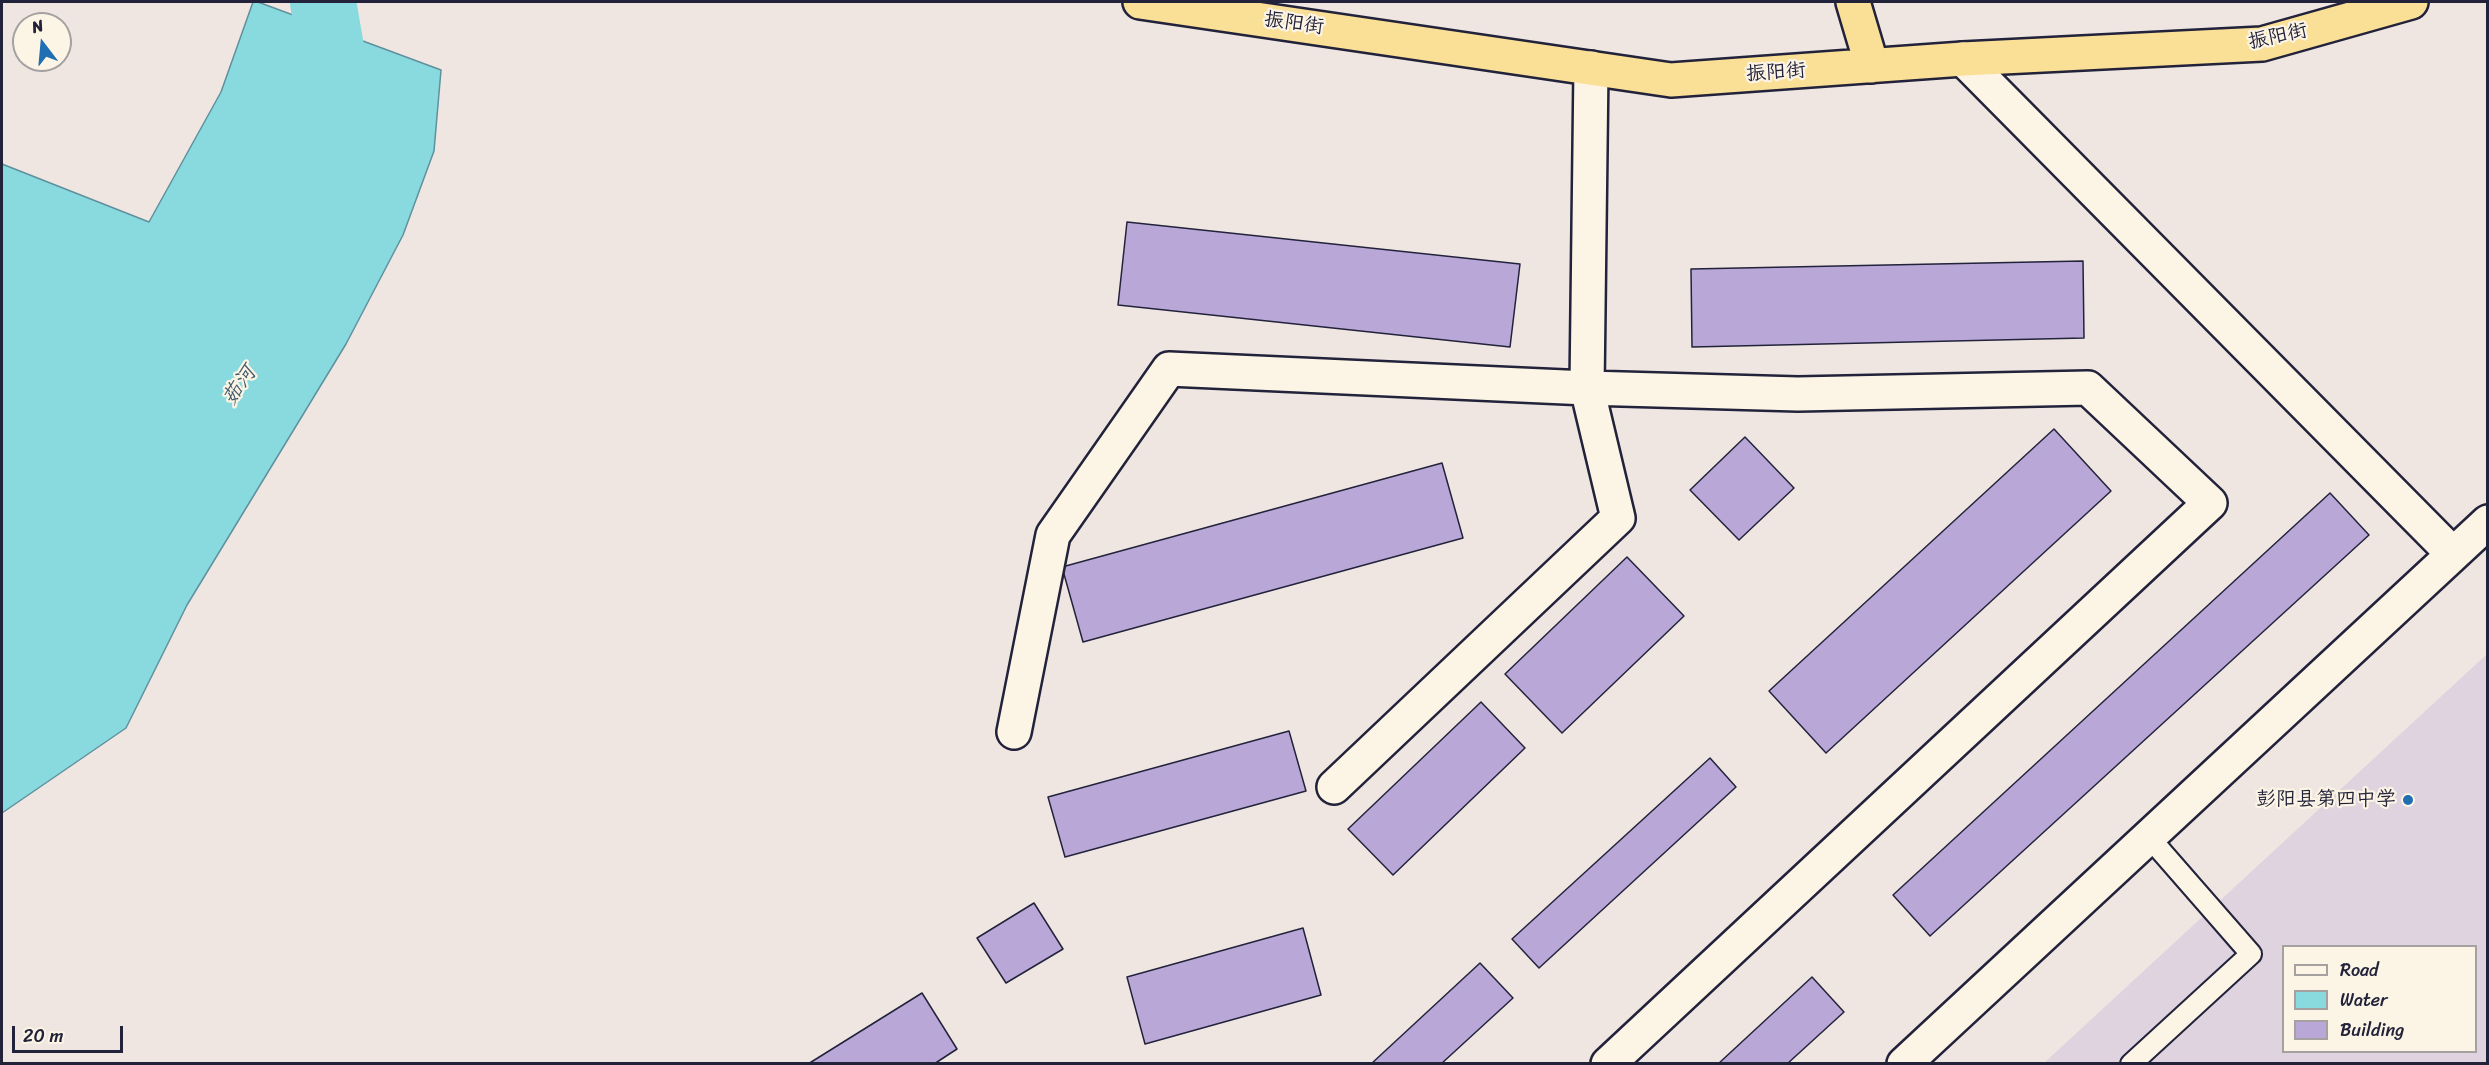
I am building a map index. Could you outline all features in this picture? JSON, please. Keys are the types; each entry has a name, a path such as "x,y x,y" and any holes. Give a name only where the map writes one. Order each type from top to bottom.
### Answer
{"highway":[{"name":"振阳街","path":"1140,2 1671,80 1963,59 2262,44 2411,2"},
{"path":"1853,2 1872,66"}],"street":[{"path":"1963,59 2452,553"},
{"path":"1334,787 1618,518 1587,388 1591,68"},
{"path":"1014,732 1053,535 1169,369 1587,388 1798,393 2088,388 2210,503 1608,1064"},
{"path":"1904,1064 2487,522"}],"lane":[{"path":"2131,1064 2251,954 2148,836"}],"shaded area":[{"name":"彭阳县第四中学","path":"2487,654 2487,1063 2044,1063"}],"water":[{"path":"253,2 441,70 434,151 403,235 346,344 187,605 126,728 2,813 2,164 149,222 221,92"}],"building":[{"path":"1127,222 1520,264 1510,347 1118,305"},
{"path":"2083,261 2084,338 1692,347 1691,269"},
{"path":"2054,429 2111,491 1826,753 1769,691"},
{"path":"1745,437 1794,488 1739,540 1690,490"},
{"path":"1442,463 1463,538 1083,642 1062,567"},
{"path":"2330,493 2369,535 1930,936 1893,895"},
{"path":"1627,557 1684,616 1562,733 1505,674"},
{"path":"1481,702 1525,748 1393,875 1348,829"},
{"path":"1289,731 1306,791 1065,857 1048,797"},
{"path":"1710,758 1736,787 1539,968 1512,939"},
{"path":"1034,903 1063,949 1006,983 977,938"},
{"path":"1303,928 1321,995 1145,1044 1127,977"},
{"path":"1480,963 1513,998 1441,1064 1371,1064"},
{"path":"1812,977 1844,1012 1787,1064 1718,1064"},
{"path":"922,993 957,1049 934,1064 808,1064"}],"waterway":[{"name":"茹河","path":"321,117 331,48 323,2"}],"place":[{"name":"彭阳县第四中学","path":"2408,800"}]}
